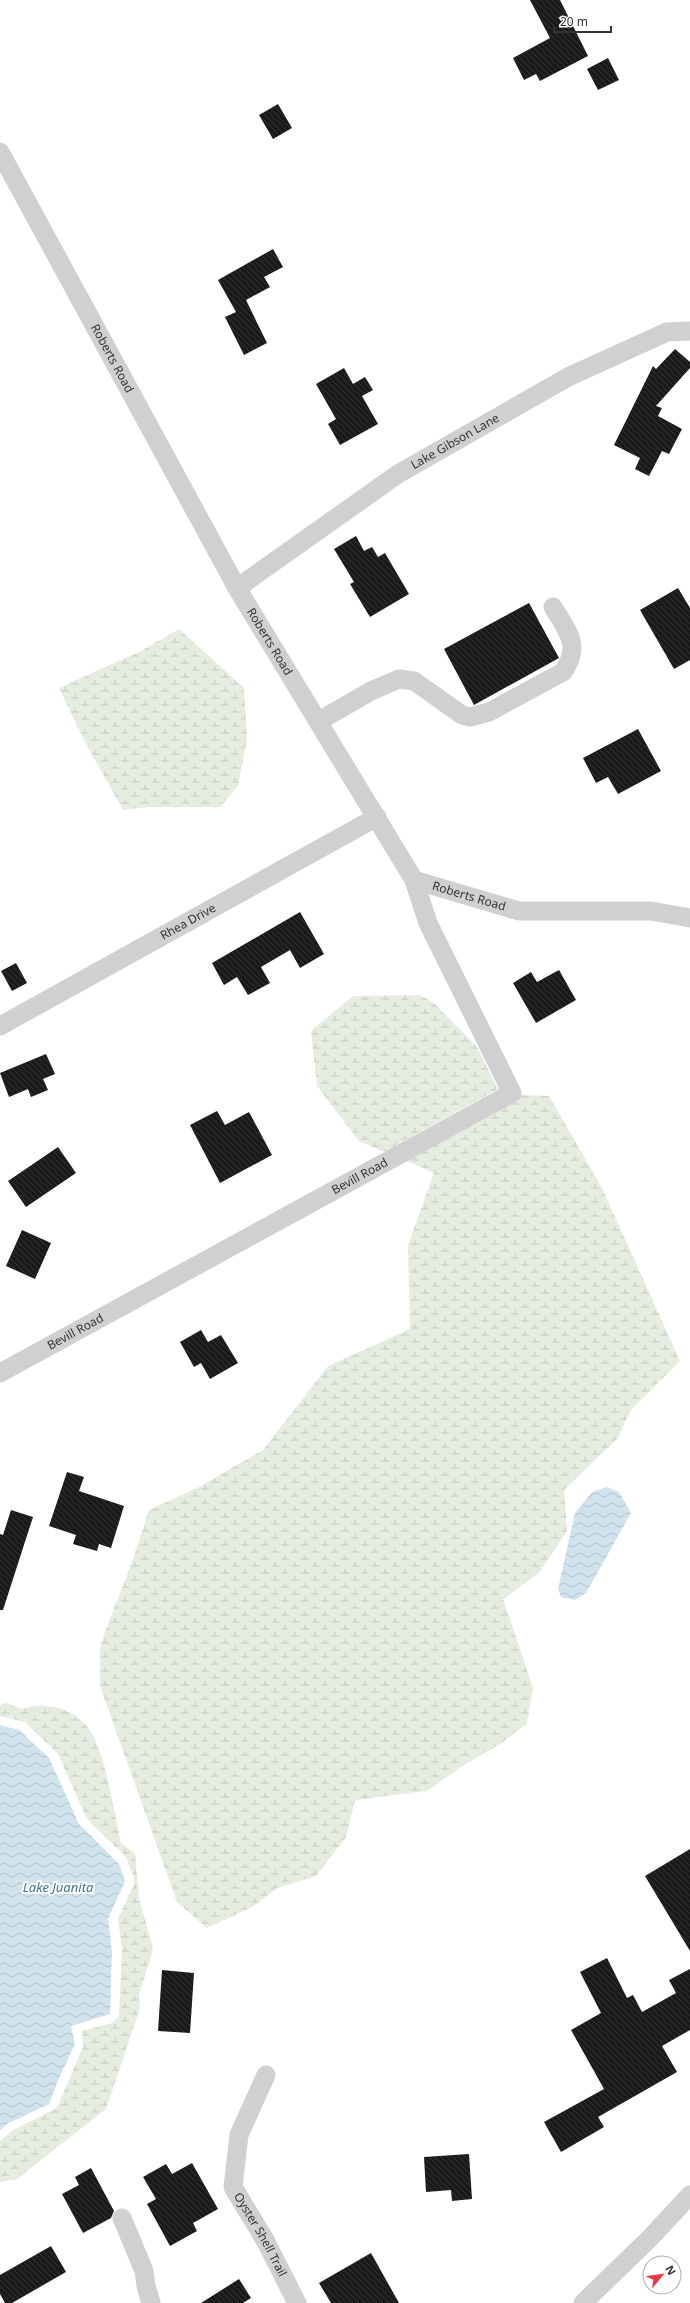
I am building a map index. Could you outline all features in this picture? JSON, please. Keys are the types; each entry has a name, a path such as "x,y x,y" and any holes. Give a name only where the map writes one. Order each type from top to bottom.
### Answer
{"street":[{"name":"Roberts Road","path":"0,152 237,588 414,880 519,911 651,911 690,918"},
{"name":"Lake Gibson Lane","path":"237,588 398,474 568,377 667,332 690,331"},
{"path":"319,721 371,691 399,678 414,681 462,716 480,716 489,712 563,672 569,664 572,655 571,639 553,607"},
{"name":"Rhea Drive","path":"0,1026 377,817"},
{"name":"Bevill Road","path":"0,1373 512,1093 428,923 414,880"},
{"name":"Oyster Shell Trail","path":"266,2075 239,2135 233,2187 265,2240 297,2303"},
{"path":"583,2303 650,2238 690,2195"},
{"path":"122,2218 144,2271 146,2286 152,2303"}],"green space":[{"path":"179,629 244,688 247,739 238,786 220,807 147,807 123,810 85,742 59,688 141,651"},
{"path":"420,995 434,1003 477,1047 498,1089 384,1152 359,1141 317,1086 311,1031 353,996"},
{"path":"520,1092 523,1095 549,1096 602,1188 680,1361 631,1410 617,1439 564,1490 567,1531 539,1573 503,1599 533,1688 527,1723 502,1743 467,1763 427,1791 355,1800 346,1837 316,1876 277,1888 252,1907 207,1928 177,1902 100,1686 100,1650 103,1637 132,1562 149,1510 201,1486 263,1450 328,1366 410,1329 408,1245 434,1173 407,1161 517,1101"},
{"path":"6,1703 21,1709 40,1706 58,1708 75,1716 89,1729 95,1740 105,1768 121,1843 135,1854 139,1898 153,1949 139,1995 140,2008 106,2109 17,2179 0,2182 0,2141 13,2130 57,2108 83,2047 82,2031 112,2023 119,2017 122,1950 118,1919 134,1884 134,1878 126,1857 87,1819 58,1754 25,1722 0,1716 0,1705"}],"water":[{"path":"607,1487 619,1492 631,1513 586,1593 575,1600 561,1597 558,1589 575,1513 592,1492"},
{"name":"Lake Juanita","path":"0,1725 19,1730 49,1758 79,1824 119,1864 125,1881 108,1919 112,1951 110,2014 71,2026 75,2044 49,2104 9,2123 0,2130"}],"building":[{"path":"530,0 560,0 588,56 540,81 536,74 524,80 513,58 550,38"},
{"path":"608,58 619,80 598,90 587,69"},
{"path":"278,104 292,128 273,139 259,115"},
{"path":"273,249 283,267 264,277 270,287 246,300 267,343 244,355 225,317 236,312 218,280"},
{"path":"675,349 690,362 690,368 656,406 662,408 658,416 682,429 669,454 662,451 649,476 635,469 640,458 614,445 653,366 656,369"},
{"path":"344,368 353,384 365,377 373,390 362,396 378,424 340,445 328,424 336,419 316,384"},
{"path":"356,536 364,551 372,547 378,557 385,553 409,594 370,617 350,584 354,582 334,549"},
{"path":"678,588 690,608 690,660 674,669 640,610"},
{"path":"529,603 559,658 474,705 444,649"},
{"path":"638,729 661,771 618,794 608,777 596,783 583,758"},
{"path":"300,912 324,954 300,968 290,950 261,967 270,983 248,995 237,977 224,985 212,963"},
{"path":"16,963 27,983 12,991 1,971"},
{"path":"559,970 576,1000 536,1023 513,983 531,972 537,982"},
{"path":"46,1054 55,1074 43,1079 48,1090 31,1097 28,1089 9,1097 0,1073"},
{"path":"217,1111 225,1125 249,1112 272,1155 220,1183 190,1125"},
{"path":"58,1147 76,1173 26,1207 8,1181"},
{"path":"22,1230 51,1243 35,1279 6,1266"},
{"path":"201,1330 208,1342 221,1335 238,1363 210,1379 201,1363 194,1367 180,1342"},
{"path":"67,1472 84,1477 79,1491 124,1506 111,1548 99,1544 97,1551 73,1544 76,1535 49,1526"},
{"path":"11,1510 33,1517 3,1610 0,1610 0,1534 3,1535"},
{"path":"690,1849 690,1951 645,1876"},
{"path":"607,1958 627,1998 633,1995 642,2012 676,1993 669,1980 690,1969 690,2030 662,2046 677,2072 598,2117 604,2127 561,2152 544,2122 604,2089 571,2030 601,2013 580,1972"},
{"path":"162,1970 194,1973 190,2033 158,2031"},
{"path":"469,2154 472,2199 452,2201 451,2190 426,2192 424,2157"},
{"path":"192,2163 218,2209 193,2223 197,2231 170,2246 147,2204 156,2199 143,2177 166,2164 172,2174"},
{"path":"91,2168 114,2211 111,2218 83,2233 62,2194 79,2185 75,2177"},
{"path":"51,2246 66,2272 12,2303 5,2303 0,2294 0,2275"},
{"path":"371,2253 399,2303 331,2303 319,2283"},
{"path":"239,2279 251,2298 243,2303 201,2303"}]}
